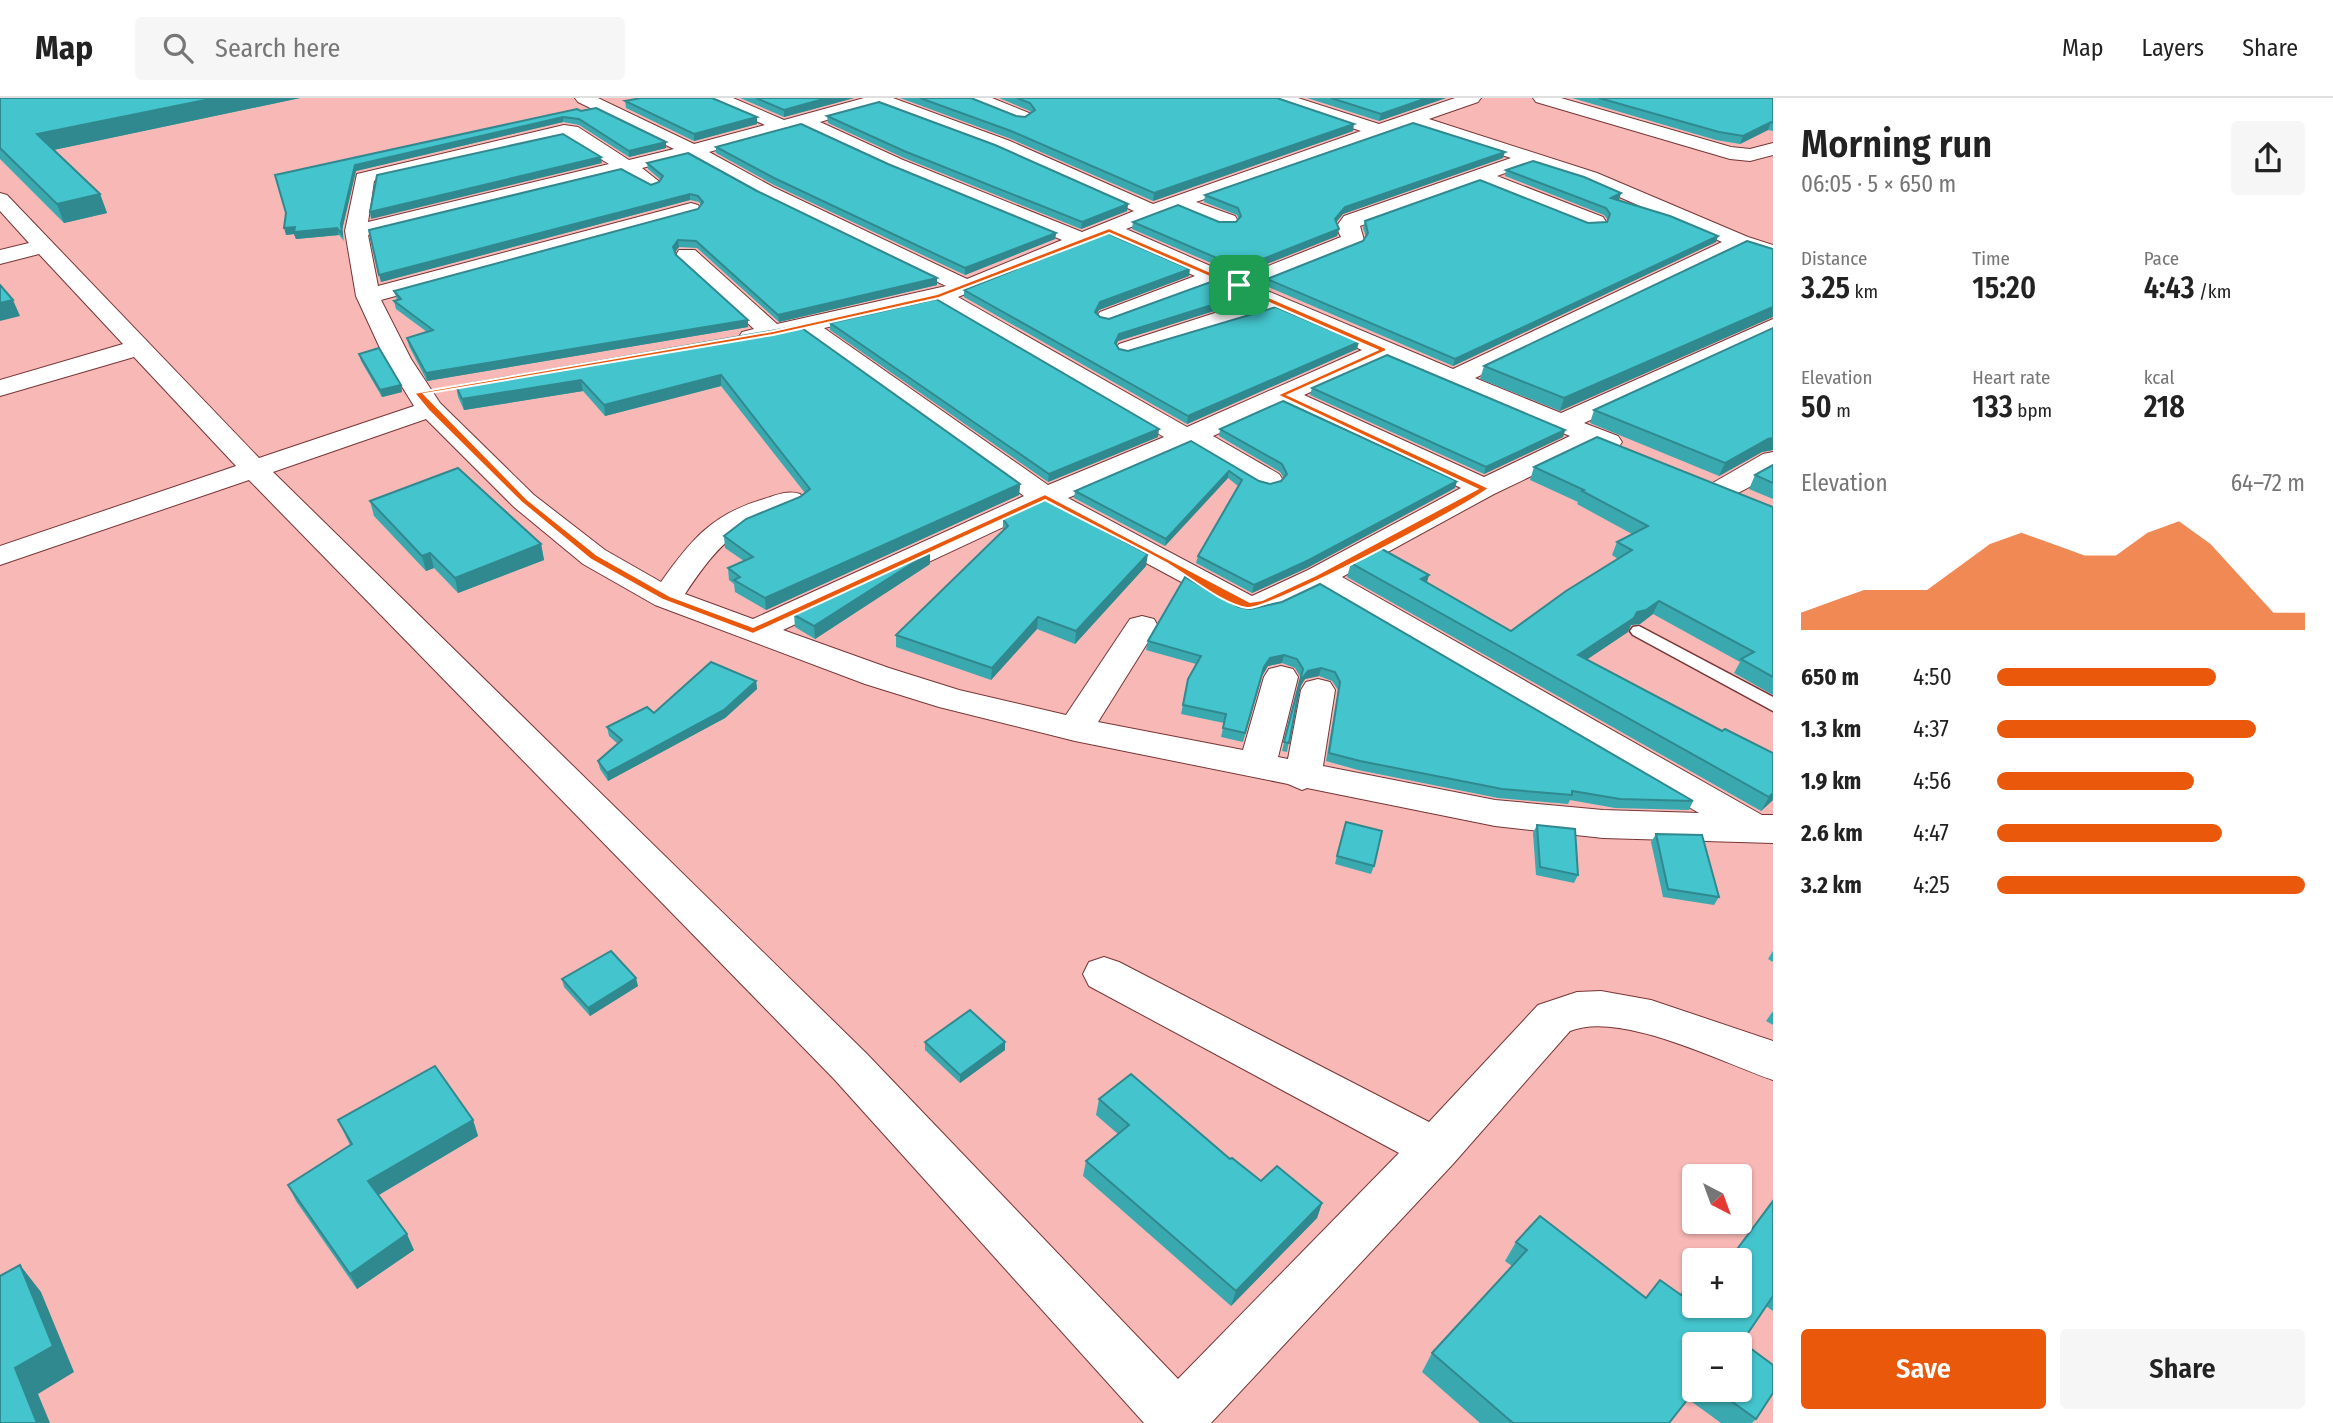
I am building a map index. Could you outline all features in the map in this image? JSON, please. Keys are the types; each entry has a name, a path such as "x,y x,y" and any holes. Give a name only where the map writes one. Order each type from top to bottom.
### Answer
{"street":[{"path":"584,98 766,191 966,287"},
{"path":"718,98 794,124 1082,240"},
{"path":"807,98 837,111"},
{"path":"356,231 794,124 880,98 1003,145 1152,211"},
{"path":"976,98 1023,117"},
{"path":"1280,98 1381,131"},
{"path":"735,340 806,327 939,296 1176,202 1381,131 1412,111 1437,110 1472,98"},
{"path":"1542,98 1730,153 1750,155 1773,149"},
{"path":"1412,111 1622,189 1740,242 1773,252"},
{"path":"651,183 568,131 364,178 356,231 368,296 398,359 524,500 594,557 666,598 877,676 951,699 1075,729 1302,777 1495,813 1603,824 1763,829"},
{"path":"1108,317 1353,240 1347,227 1352,220 1533,157"},
{"path":"1478,176 1595,222"},
{"path":"0,199 254,469 850,1066 1179,1421 1436,1149 1554,1018 1577,1009 1610,1009 1710,1035 1773,1061"},
{"path":"1176,202 1227,221"},
{"path":"368,296 691,209"},
{"path":"1109,230 1383,350 1630,452"},
{"path":"1452,379 1740,242"},
{"path":"0,257 45,246"},
{"path":"687,255 773,333"},
{"path":"939,296 1269,481"},
{"path":"1128,349 1258,307 1279,303"},
{"path":"1561,423 1773,326"},
{"path":"806,327 1045,497 1250,606 1265,602 1319,577 1484,488 1593,436"},
{"path":"0,388 140,347"},
{"path":"753,631 1045,497 1189,437 1383,350"},
{"path":"1282,395 1484,488"},
{"path":"0,556 254,469 431,397"},
{"path":"1752,503 1710,485 1773,460"},
{"path":"666,598 700,548 718,529 753,510 790,500"},
{"path":"1319,577 1763,829"},
{"path":"1075,729 1142,626"},
{"path":"1257,766 1281,677"},
{"path":"1302,777 1313,729 1318,690"},
{"path":"1104,974 1436,1149"}],"lane":[{"path":"1639,631 1773,705"}],"building":[{"path":"0,98 215,98 37,134 100,194 57,204 0,148"},
{"path":"641,98 712,98 757,117 694,134 625,101"},
{"path":"756,98 827,98 784,110"},
{"path":"920,98 971,98 1025,117 1035,110 1030,103 1017,98 1277,98 1354,124 1154,193 1011,131"},
{"path":"1331,98 1427,98 1381,114"},
{"path":"1599,98 1773,98 1773,123 1743,136 1719,132"},
{"path":"879,102 995,145 1128,204 1082,222 904,151 827,116"},
{"path":"596,108 666,142 629,151 579,119 563,117 355,165 341,224 342,234 337,228 294,232 295,227 284,228 286,213 275,175 577,109 581,111"},
{"path":"1413,123 1505,152 1345,207 1335,219 1339,229 1240,268 1133,222 1178,205 1219,222 1236,222 1241,216 1238,208 1205,195"},
{"path":"801,124 888,164 1056,233 965,268 774,178 716,147"},
{"path":"563,134 601,157 370,212 377,175"},
{"path":"688,153 757,191 937,278 778,315 696,241 678,240 673,247 676,255 748,320 426,373 407,338 433,330 394,301 401,299 394,291 698,209 703,202 698,196 690,194 379,275 369,230 621,169 651,185 659,182 663,176 647,163"},
{"path":"1533,161 1584,177 1621,193 1611,198 1670,216 1718,236 1455,359 1267,279 1363,241 1368,233 1365,221 1480,180 1588,223 1607,222 1610,214 1606,208 1506,170"},
{"path":"1107,233 1190,269 1100,302 1095,312 1100,317 1109,319 1216,280 1247,294 1119,334 1115,343 1119,349 1128,351 1276,307 1359,342 1188,416 964,290"},
{"path":"1747,241 1773,249 1773,307 1564,398 1484,366"},
{"path":"0,285 13,300 0,303"},
{"path":"936,299 1159,429 1049,474 830,323"},
{"path":"799,326 1020,484 765,598 734,580 740,577 728,568 753,557 724,536 746,519 800,497 810,489 721,375 604,405 581,380 462,399 456,386"},
{"path":"1773,328 1773,438 1725,463 1594,410"},
{"path":"379,348 401,385 380,390 359,354"},
{"path":"1387,355 1565,430 1486,467 1312,388"},
{"path":"1283,401 1457,481 1309,560 1254,585 1198,556 1242,480 1229,471 1166,539 1075,491 1191,441 1259,481 1270,484 1281,481 1287,474 1282,464 1220,429"},
{"path":"1597,437 1773,507 1773,677 1741,659 1754,652 1659,601 1646,610 1637,612 1634,618 1578,655 1722,731 1725,729 1773,753 1773,793 1769,797 1351,563 1380,548 1429,575 1421,579 1511,631 1566,591 1632,550 1617,542 1648,526 1582,491 1584,490 1534,467"},
{"path":"1773,465 1773,483 1755,475"},
{"path":"458,468 541,544 455,578 430,553 422,556 370,501"},
{"path":"1045,499 1148,554 1076,631 1038,617 992,668 896,635 1008,526 1003,519"},
{"path":"930,552 814,626 794,615"},
{"path":"1185,577 1239,607 1250,609 1282,602 1320,584 1693,801 1620,799 1572,791 1572,795 1502,789 1329,753 1340,682 1335,672 1321,668 1308,671 1301,680 1289,743 1284,742 1303,669 1297,659 1284,655 1270,658 1264,667 1245,733 1223,728 1226,714 1183,705 1188,679 1201,656 1148,641"},
{"path":"711,662 756,681 724,710 607,773 598,761 622,740 607,727 647,707 654,713"},
{"path":"1346,822 1382,831 1374,866 1337,856"},
{"path":"1537,825 1575,829 1578,875 1540,867"},
{"path":"1656,834 1702,835 1719,897 1668,889"},
{"path":"611,951 636,978 588,1008 562,979"},
{"path":"970,1010 1005,1042 960,1075 925,1042"},
{"path":"435,1066 473,1120 368,1181 407,1234 350,1274 288,1185 352,1144 338,1120"},
{"path":"1131,1074 1230,1159 1261,1181 1277,1166 1322,1203 1236,1291 1086,1161 1129,1125 1099,1099"},
{"path":"1773,1201 1773,1296 1749,1332 1682,1332 1682,1402 1686,1402 1669,1423 1513,1423 1432,1353 1527,1250 1516,1242 1540,1216 1646,1298 1660,1280 1682,1294 1682,1318 1752,1318 1752,1248 1738,1248 1748,1234 1752,1234 1752,1229"},
{"path":"20,1265 53,1346 15,1368 37,1423 0,1423 0,1276"},
{"path":"1752,1349 1773,1365 1773,1393 1756,1419 1733,1402 1752,1402"}],"route":[{"path":"1109,230 1239,285 1383,350 1282,395 1484,488 1319,577 1265,602 1250,606 1076,511 1045,497 753,631 666,598 594,557 524,500 430,409 418,393 806,327 939,296 1109,230"}]}
